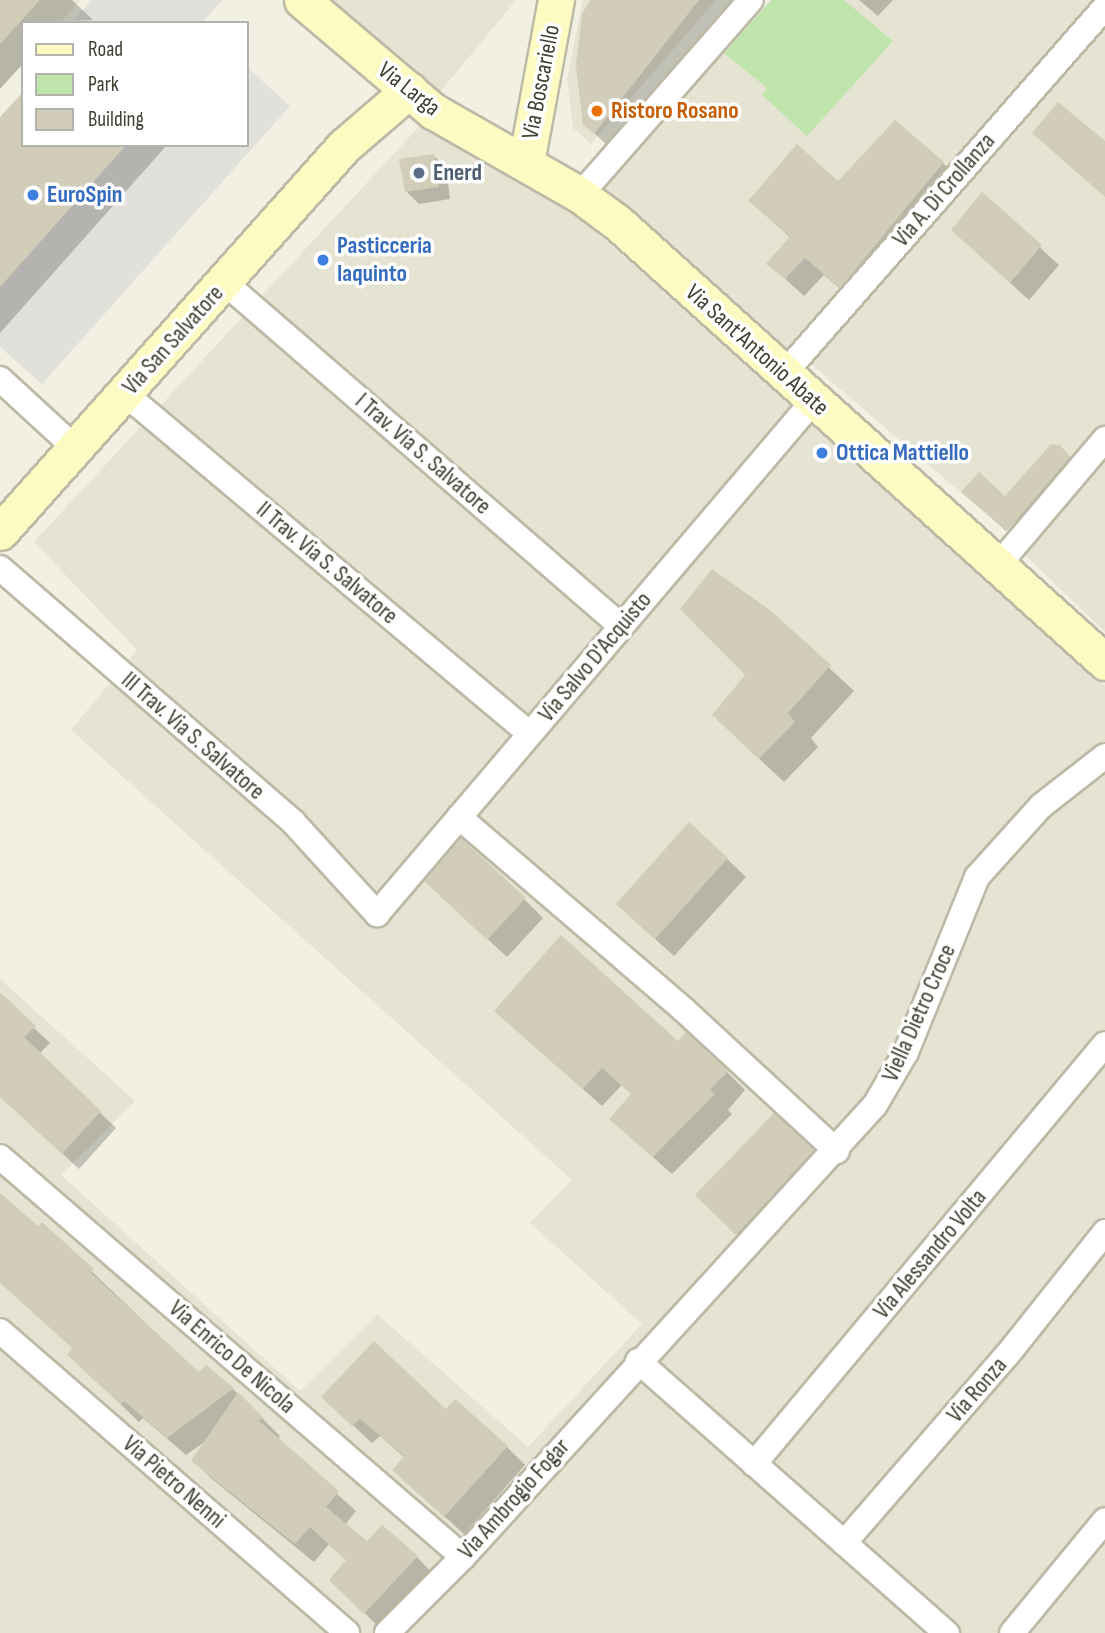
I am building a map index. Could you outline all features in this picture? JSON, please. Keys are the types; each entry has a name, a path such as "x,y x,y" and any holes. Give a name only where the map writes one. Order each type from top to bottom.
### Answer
{"street":[{"name":"Via Larga","path":"302,0 433,111 526,163"},
{"name":"Via Boscariello","path":"526,163 556,0"},
{"path":"580,195 751,0"},
{"name":"Via A. Di Crollanza","path":"783,375 1105,7"},
{"name":"Via San Salvatore","path":"344,146 380,66"},
{"name":"Via San Salvatore","path":"0,532 344,146 409,90"},
{"name":"Via Sant'Antonio Abate","path":"526,163 580,195 618,223 783,375 999,564 1105,662"},
{"name":"I Trav. Via S. Salvatore","path":"225,282 621,626"},
{"path":"0,379 75,447"},
{"name":"II Trav. Via S. Salvatore","path":"124,393 530,734"},
{"name":"Via Salvo D'Acquisto","path":"377,914 814,400"},
{"path":"999,564 1105,439"},
{"name":"III Trav. Via S. Salvatore","path":"0,568 293,822 377,914"},
{"name":"Viella Dietro Croce","path":"638,1361 837,1151 875,1105 906,1052 977,877 1041,806 1105,756"},
{"path":"459,817 684,1010 837,1151"},
{"name":"Via Alessandro Volta","path":"754,1464 1105,1044"},
{"name":"Via Enrico De Nicola","path":"0,1157 463,1557"},
{"name":"Via Ronza","path":"844,1543 1008,1354 1105,1232"},
{"name":"Via Pietro Nenni","path":"0,1331 347,1633"},
{"path":"638,1361 947,1633"},
{"name":"Via Ambrogio Fogar","path":"387,1633 463,1557 638,1361"},
{"path":"1012,1633 1105,1520"}],"shaded area":[{"path":"0,0 80,0 62,21 21,21 21,65 0,88"},
{"path":"92,0 222,0 204,21 73,21"},
{"path":"311,0 516,0 436,97"},
{"path":"583,0 716,0 591,144 573,128 567,79"},
{"path":"844,0 1092,0 787,349 599,182 719,46 767,88 762,94 893,41"},
{"path":"1105,24 1105,431 1013,537 811,364"},
{"path":"248,68 290,106 42,384 0,347 0,287 124,147 248,147"},
{"path":"426,119 582,219 1105,686 1105,1633 0,1633 0,979 135,1101 61,1175 300,1391 377,1314 528,1447 642,1324 530,1223 572,1180 71,730 137,650 34,542"},
{"path":"1105,451 1105,632 1020,550"}],"green space":[{"path":"771,0 844,0 893,41 807,136 762,95 767,88 724,53"}],"building":[{"path":"0,0 40,0 0,44"},
{"path":"590,0 699,0 594,134 583,125 576,66 582,14"},
{"path":"21,94 21,147 124,147 0,287 0,117"},
{"path":"1058,102 1105,141 1105,197 1032,133"},
{"path":"895,120 944,162 840,288 805,258 785,279 766,264 790,236 748,201 797,144 838,181"},
{"name":"Enerd","path":"434,154 439,187 405,192 399,159"},
{"path":"982,192 1042,245 1010,283 951,230"},
{"path":"1051,444 1061,446 1070,457 1007,531 961,492 979,472 1005,496"},
{"path":"712,569 770,610 831,665 788,713 795,722 759,759 712,715 745,675 680,609"},
{"path":"689,822 728,858 655,939 616,904"},
{"path":"461,838 526,898 487,940 424,881"},
{"path":"561,935 678,1041 686,1032 728,1071 710,1090 715,1094 653,1157 609,1119 631,1094 602,1068 583,1089 494,1011"},
{"path":"0,992 36,1026 24,1037 101,1111 62,1154 0,1097"},
{"path":"774,1113 814,1150 736,1235 695,1195"},
{"path":"0,1193 38,1226 42,1222 94,1269 91,1273 199,1372 206,1365 234,1388 167,1438 124,1401 120,1404 67,1355 72,1348 0,1283"},
{"path":"374,1341 446,1409 455,1399 508,1446 444,1517 392,1470 404,1456 360,1419 352,1426 321,1397"},
{"path":"238,1392 263,1417 259,1421 339,1491 326,1507 367,1541 382,1525 418,1556 364,1614 329,1580 346,1560 310,1527 295,1544 191,1461"}],"place":[{"name":"Ristoro Rosano","path":"597,111"},
{"name":"Enerd","path":"419,173"},
{"name":"EuroSpin","path":"33,195"},
{"name":"Pasticceria Iaquinto","path":"323,260"},
{"name":"Ottica Mattiello","path":"822,453"}]}
